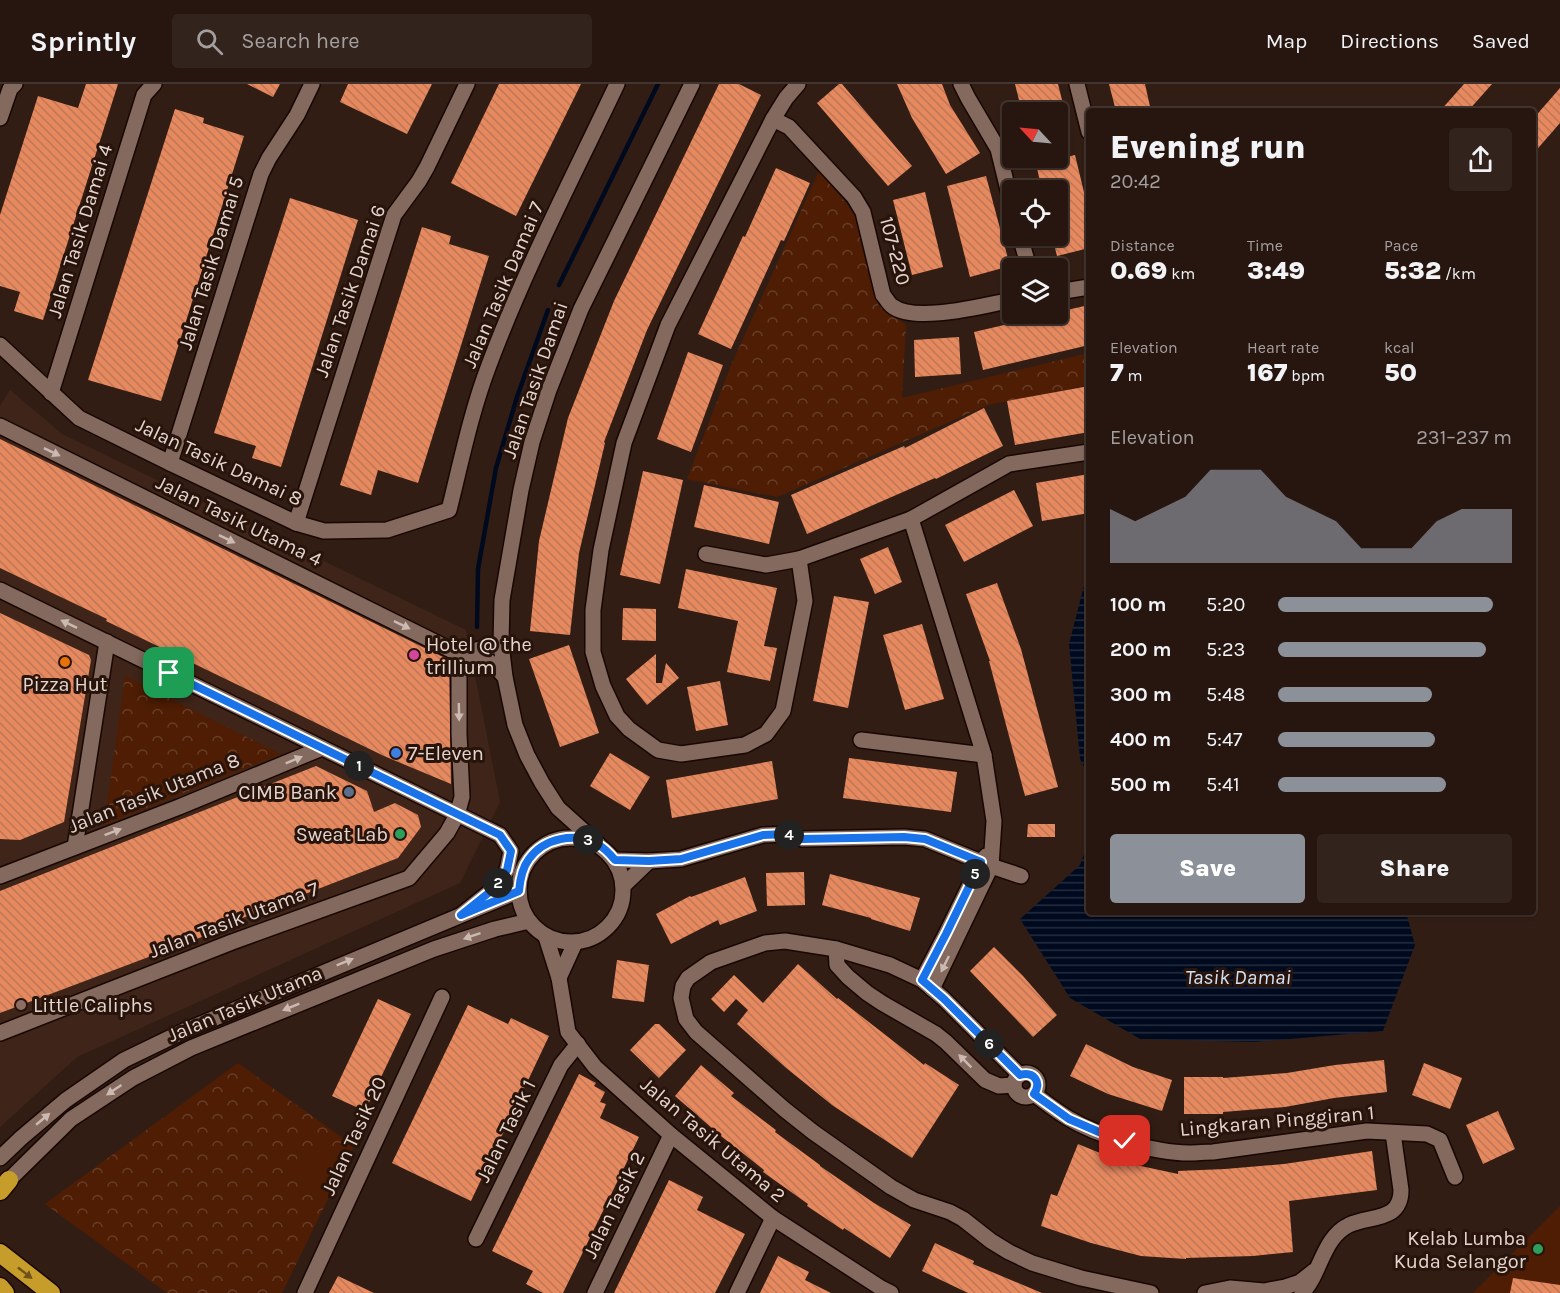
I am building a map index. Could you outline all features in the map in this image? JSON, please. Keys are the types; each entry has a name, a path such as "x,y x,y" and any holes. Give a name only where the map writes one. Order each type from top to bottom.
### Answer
{"highway":[{"path":"0,1253 51,1293"},
{"path":"0,1287 5,1293"}],"street":[{"path":"0,118 10,89 15,84"},
{"name":"Jalan Tasik Damai 4","path":"51,393 144,94 154,84"},
{"name":"Jalan Tasik Damai 5","path":"170,464 261,174 297,115 312,84"},
{"name":"Jalan Tasik Damai 6","path":"296,523 394,215 423,174 467,84"},
{"name":"Jalan Tasik Damai 7","path":"449,510 488,367 526,274 617,84"},
{"name":"Jalan Tasik Damai","path":"598,844 558,808 527,755 514,725 501,644 502,600 531,442 546,400 581,309 692,84"},
{"path":"798,84 773,118 668,325 624,443 601,550 593,610 593,652 603,686 617,716 629,729 658,750 681,754 745,745 766,734 783,711 805,601 799,559"},
{"path":"962,84 998,149 1006,180"},
{"path":"1077,84 1086,120"},
{"name":"107-220","path":"773,118 789,127 854,197 863,212 884,295 892,306 906,313 930,315 1002,302"},
{"path":"1068,290 1086,287"},
{"name":"Jalan Tasik Damai 8","path":"0,345 79,418 296,523 324,531 387,530 449,510"},
{"name":"Jalan Tasik Utama 4","path":"0,426 459,654"},
{"path":"706,554 766,566 799,559 911,519 1009,464 1086,452"},
{"path":"911,519 984,755 994,821 992,850 946,934 927,985"},
{"path":"1,590 500,835 511,851 507,870 496,887 461,915"},
{"path":"75,847 107,642"},
{"path":"457,815 462,797 459,654 501,644"},
{"path":"458,669 466,662 480,658 489,661 505,677"},
{"path":"861,740 984,755"},
{"name":"Jalan Tasik Utama 8","path":"0,876 179,807 322,748"},
{"path":"556,839 558,808"},
{"name":"Jalan Tasik Utama 7","path":"0,1033 232,942 409,878 447,833 457,815"},
{"path":"615,860 681,859 763,835 787,834 802,839 904,837 925,839 1021,876"},
{"path":"570,837 598,844 615,860 621,872 624,885 619,912 612,924 589,940 575,943 560,942 546,937 529,921 521,907 519,891 521,874 529,859 541,847 556,839 570,837"},
{"path":"624,885 649,861"},
{"name":"Jalan Tasik Utama","path":"0,1158 66,1100 124,1060 336,966 519,891"},
{"name":"Jalan Tasik Utama","path":"4,1186 71,1119 133,1077 191,1048 434,949 495,929 529,921"},
{"path":"427,930 434,949"},
{"name":"Jalan Tasik Utama 2","path":"546,937 559,978 568,1032 595,1067 671,1135 773,1218 884,1292"},
{"path":"836,949 837,965 848,977 882,1003 936,1034 985,1080 999,1086 1017,1080 927,985 890,965 836,949 785,941 765,943 711,962 688,978 683,986 681,998 686,1019 696,1032 784,1110 891,1187 914,1200 950,1212 963,1219 1008,1252 1032,1263 1081,1278 1151,1293"},
{"path":"559,978 575,943"},
{"name":"Jalan Tasik 20","path":"305,1293 442,997"},
{"name":"Jalan Tasik 1","path":"476,1239 561,1065 578,1044"},
{"name":"Lingkaran Pinggiran 1","path":"1017,1080 1028,1073 1035,1077 1038,1083 1034,1094 1069,1119 1125,1141 1168,1151 1213,1152 1367,1131 1427,1134 1440,1140 1455,1177"},
{"name":"Lingkaran Pinggiran 1","path":"1302,1293 1308,1287 1330,1244 1338,1234 1349,1226 1391,1212 1397,1206 1401,1198 1401,1190 1393,1133"},
{"name":"Jalan Tasik 2","path":"595,1293 671,1135"},
{"path":"737,1293 773,1218"},
{"name":"Lingkaran Pinggiran 1","path":"1205,1293 1230,1288 1264,1291 1285,1287 1300,1282 1317,1269"}],"shaded area":[{"path":"10,390 62,434 466,630 500,802 460,883 77,1057 0,1127 0,406"}],"green space":[{"path":"819,171 856,215 878,305 906,325 902,398 1086,354 1086,386 988,405 777,497 687,479 732,363"},
{"path":"125,676 281,754 104,825"},
{"path":"238,1063 354,1146 282,1293 167,1293 45,1204"},
{"path":"305,1144 337,1158 320,1194 287,1178"},
{"name":"Kelab Lumba Kuda Selangor","path":"1560,1206 1560,1293 1473,1293"}],"water":[{"path":"1086,578 1086,771 1080,759 1069,644"},
{"name":"Tasik Damai","path":"1086,849 1086,915 1407,915 1415,945 1383,1031 1254,1042 1140,1039 1070,998 1020,919 1080,865"}],"building":[{"path":"86,84 118,84 43,320 14,311 20,292 0,286 0,215 38,96 78,108"},
{"path":"247,84 280,84 273,97"},
{"path":"348,84 432,84 407,134 340,102"},
{"path":"499,84 581,84 516,216 451,183"},
{"path":"719,84 739,84 761,95 647,330 604,442 579,553 570,635 530,631 539,541 568,418 614,301"},
{"path":"839,84 842,84 912,166 888,186 817,103"},
{"path":"897,84 942,84 950,105 980,153 946,174 912,118"},
{"path":"1015,84 1058,84 1062,102 1020,102"},
{"path":"1109,84 1145,84 1150,108 1115,108"},
{"path":"1464,84 1492,84 1471,108 1443,108"},
{"path":"1560,88 1560,123 1536,151 1536,116"},
{"path":"175,109 204,118 203,123 244,136 161,401 88,380"},
{"path":"1075,155 1086,201 1086,249 1057,256 1054,246 1068,246 1068,180 1040,180 1037,168 1068,168 1068,157"},
{"path":"776,168 810,183 731,349 698,334"},
{"path":"986,176 1002,236 1002,246 1005,246 1008,258 1002,258 1002,268 970,277 947,186"},
{"path":"925,192 943,267 912,275 893,200"},
{"path":"290,198 358,220 281,467 252,458 256,446 214,433"},
{"path":"422,227 451,236 449,244 489,256 418,483 378,470 371,495 340,485"},
{"path":"1086,306 1086,346 983,370 974,332 1009,324 1068,324 1068,310"},
{"path":"959,337 961,374 915,377 914,340"},
{"path":"688,352 723,365 691,452 657,439"},
{"path":"1086,387 1086,433 1015,445 1007,401"},
{"path":"984,408 1003,446 936,479 807,534 791,495 904,446 905,448"},
{"path":"0,439 449,660 451,784 384,756 0,568"},
{"path":"643,471 683,480 660,584 620,575"},
{"path":"1086,475 1086,514 1042,521 1036,483"},
{"path":"704,485 779,502 769,544 694,527"},
{"path":"1014,490 1033,526 964,562 945,525"},
{"path":"888,547 902,582 875,594 860,559"},
{"path":"686,569 777,588 764,646 777,648 770,681 727,672 738,621 678,608"},
{"path":"997,583 1021,649 1058,787 1025,796 990,661 966,594"},
{"path":"834,596 869,602 848,708 813,701"},
{"path":"623,608 656,609 656,641 622,640"},
{"path":"0,613 89,655 91,660 64,822 20,840 0,839"},
{"path":"922,624 944,699 905,710 883,635"},
{"path":"569,645 599,733 560,747 529,659"},
{"path":"656,654 656,683 662,683 666,663 679,678 647,705 626,679"},
{"path":"720,681 728,725 696,731 687,687"},
{"path":"610,753 650,777 630,810 590,786"},
{"path":"849,758 957,772 951,812 843,798"},
{"path":"772,761 778,799 672,818 666,780"},
{"path":"316,766 367,791 374,812 395,803 418,815 421,827 398,858 222,926 223,929 0,1013 0,891"},
{"path":"1028,824 1055,824 1055,837 1027,837"},
{"path":"804,872 805,905 767,906 766,873"},
{"path":"830,874 920,898 910,931 822,905"},
{"path":"745,877 757,911 720,925 718,920 671,944 656,914 690,896"},
{"path":"994,947 1057,1015 1033,1037 970,971"},
{"path":"617,960 649,965 644,1002 612,998"},
{"path":"798,964 837,999 924,1065 925,1063 959,1085 912,1158 832,1105 737,1024 748,1010 736,999 724,1012 711,999 734,975 763,1003"},
{"path":"378,999 411,1014 365,1111 332,1096"},
{"path":"468,1005 508,1024 511,1018 549,1036 471,1201 392,1163"},
{"path":"655,1024 659,1024 686,1050 659,1078 630,1050"},
{"path":"1086,1044 1133,1067 1172,1080 1162,1111 1108,1094 1070,1076"},
{"path":"1384,1060 1387,1092 1285,1107 1223,1112 1223,1114 1184,1114 1184,1077 1223,1078 1287,1073"},
{"path":"1424,1063 1462,1078 1450,1109 1412,1095"},
{"path":"701,1065 734,1093 731,1096 776,1130 775,1132 874,1203 911,1225 890,1258 807,1206 808,1204 763,1172 764,1170 675,1096"},
{"path":"579,1074 596,1083 594,1086 605,1092 600,1102 606,1104 600,1118 639,1137 563,1293 543,1293 526,1284 533,1271 492,1251"},
{"path":"1498,1111 1515,1149 1483,1164 1466,1125"},
{"path":"1078,1144 1122,1162 1178,1174 1178,1171 1284,1164 1372,1151 1377,1190 1289,1201 1293,1252 1186,1259 1141,1256 1091,1243 1041,1226 1051,1194 1057,1196"},
{"path":"669,1180 703,1197 697,1210 745,1234 715,1293 614,1293"},
{"path":"935,1243 974,1261 973,1264 1042,1293 968,1293 922,1271"},
{"path":"778,1256 809,1272 805,1280 831,1293 760,1293"},
{"path":"338,1276 374,1293 329,1293"},
{"path":"1513,1278 1560,1285 1560,1293 1510,1293"}],"waterway":[{"path":"559,285 658,84"},
{"path":"477,627 478,569 496,468 517,397 548,310"}],"place":[{"name":"Hotel @ the trillium","path":"414,655"},
{"name":"Pizza Hut","path":"65,662"},
{"name":"7-Eleven","path":"396,753"},
{"name":"CIMB Bank","path":"349,792"},
{"name":"Sweat Lab","path":"400,834"},
{"name":"Little Caliphs","path":"21,1005"},
{"name":"Kelab Lumba Kuda Selangor","path":"1538,1249"}],"route":[{"path":"169,673 500,835 511,851 507,870 496,887 461,915 519,891 521,874 529,859 541,847 556,839 570,837 598,844 615,860 649,861 681,859 763,835 787,834 802,839 904,837 936,842 981,862 922,980 1020,1075 1028,1073 1035,1077 1038,1083 1034,1094 1069,1119 1125,1141"}]}
